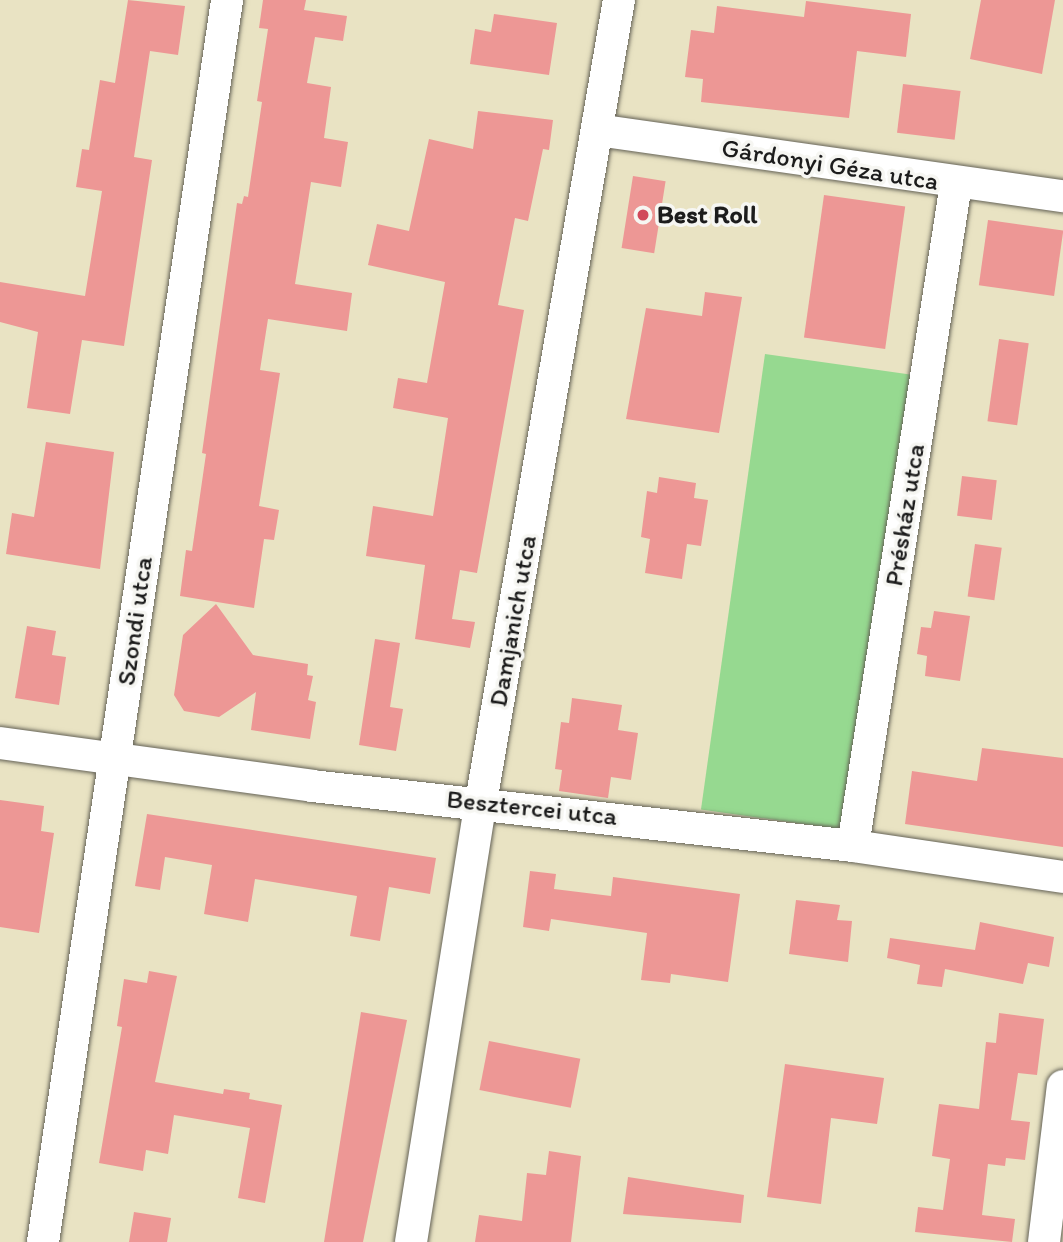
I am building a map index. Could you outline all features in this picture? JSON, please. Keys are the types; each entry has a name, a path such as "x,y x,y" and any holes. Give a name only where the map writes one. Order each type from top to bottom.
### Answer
{"street":[{"name":"Szondi utca","path":"43,1242 227,0"},
{"name":"Damjanich utca","path":"411,1242 481,802 619,0"},
{"name":"Gárdonyi Géza utca","path":"597,130 956,184 1063,196"},
{"name":"Présház utca","path":"853,846 956,184"},
{"name":"Besztercei utca","path":"0,743 115,762 853,846 1063,877"},
{"path":"1044,1242 1063,1086"}],"green space":[{"path":"765,354 914,375 850,830 701,810"}],"building":[{"path":"128,0 185,6 178,55 150,51 134,157 152,160 124,346 82,340 70,414 27,408 38,332 0,322 0,282 85,296 102,191 76,187 82,149 89,150 100,80 115,83"},
{"path":"263,0 306,0 304,10 347,16 343,41 315,37 307,83 331,87 324,138 348,142 341,187 311,182 295,284 352,293 347,331 268,319 260,370 280,373 259,506 279,510 274,540 264,539 254,608 180,596 186,550 192,551 206,454 202,453 237,203 242,204 244,196 248,197 262,102 257,101 268,29 259,28"},
{"path":"981,0 1055,0 1042,74 970,59"},
{"path":"806,1 911,14 906,57 857,51 849,118 701,102 703,79 685,77 691,30 714,33 717,6 804,17"},
{"path":"494,14 557,23 549,75 470,64 475,29 491,32"},
{"path":"903,84 961,91 955,140 897,133"},
{"path":"478,111 553,120 549,150 543,149 528,221 515,218 498,305 524,310 477,573 460,570 452,619 475,622 470,648 415,639 425,565 366,556 373,506 433,516 448,418 393,408 398,378 427,383 445,282 368,265 377,224 409,231 429,139 473,149"},
{"name":"Best Roll","path":"633,176 666,181 654,253 622,248"},
{"path":"824,195 905,206 885,349 804,338"},
{"path":"988,220 1063,231 1054,296 979,285"},
{"path":"705,292 742,297 719,433 626,419 646,308 702,316"},
{"path":"999,339 1029,343 1017,425 987,421"},
{"path":"46,442 114,452 100,569 6,554 12,513 34,517"},
{"path":"962,476 997,480 992,520 957,516"},
{"path":"659,477 696,483 694,498 708,500 701,546 687,544 682,579 645,573 650,539 641,537 647,491 657,493"},
{"path":"975,544 1002,548 994,600 968,596"},
{"path":"216,604 253,655 308,664 307,675 313,676 308,700 316,702 310,739 251,730 256,692 219,717 184,711 174,695 183,635"},
{"path":"934,611 970,616 960,681 925,676 927,656 917,654 921,627 931,628"},
{"path":"27,626 56,631 52,655 66,657 59,705 15,698"},
{"path":"375,639 400,643 390,707 403,709 396,751 359,745"},
{"path":"572,698 622,705 618,730 638,733 631,780 611,777 608,798 559,791 562,770 555,769 561,722 569,723"},
{"path":"982,748 1063,758 1063,847 905,824 912,771 977,781"},
{"path":"0,800 44,806 41,831 54,833 39,933 0,927"},
{"path":"147,814 436,858 430,894 389,887 380,941 350,936 357,896 255,879 248,922 204,914 212,865 165,857 160,890 135,886"},
{"path":"530,871 556,874 554,889 611,896 613,877 740,894 728,982 671,974 670,983 641,980 647,933 551,919 549,931 523,927"},
{"path":"796,900 840,905 837,920 852,921 848,962 789,954"},
{"path":"980,922 1054,937 1049,967 1028,963 1023,984 945,969 942,987 917,984 920,965 887,958 890,938 975,950"},
{"path":"149,971 177,976 155,1082 223,1094 224,1089 250,1093 249,1099 282,1105 265,1203 238,1198 250,1128 174,1115 168,1154 146,1150 143,1171 99,1163 122,1027 117,1026 124,979 147,983"},
{"path":"361,1012 407,1020 363,1242 324,1242"},
{"path":"999,1013 1044,1019 1037,1075 1018,1073 1011,1120 1030,1122 1025,1160 1006,1158 1005,1166 988,1164 982,1215 1015,1219 1012,1242 915,1232 918,1207 943,1210 950,1159 932,1156 939,1104 979,1109 986,1042 996,1043"},
{"path":"489,1041 580,1059 571,1108 479,1090"},
{"path":"785,1064 884,1078 877,1124 831,1118 821,1204 767,1197"},
{"path":"549,1151 581,1156 571,1242 475,1242 479,1215 522,1221 527,1173 546,1175"},
{"path":"628,1177 744,1195 741,1223 623,1214"},
{"path":"134,1212 171,1218 167,1242 129,1242"}],"place":[{"name":"Best Roll","path":"643,215"}]}
